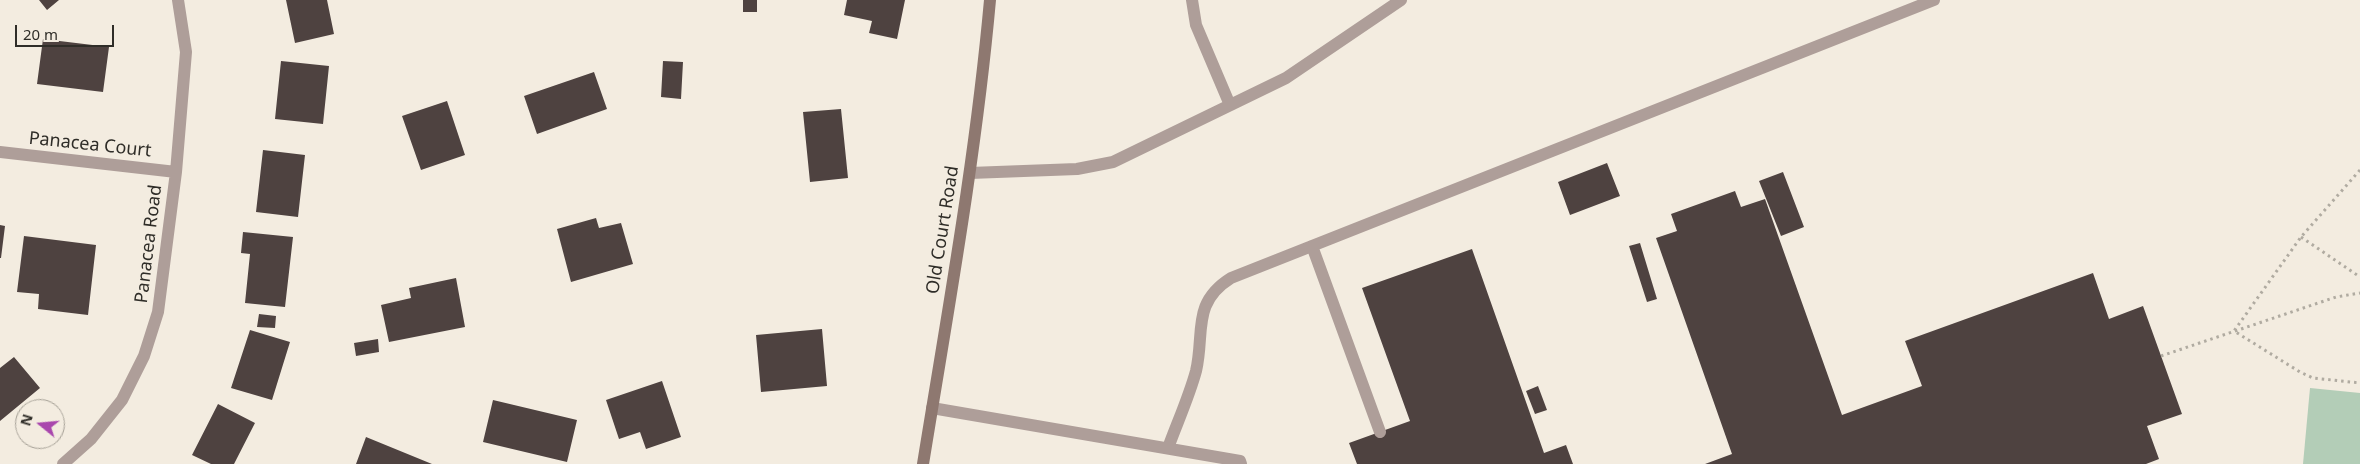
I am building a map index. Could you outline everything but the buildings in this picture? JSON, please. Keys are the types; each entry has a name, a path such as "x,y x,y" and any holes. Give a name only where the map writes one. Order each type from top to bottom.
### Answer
{"main road":[{"name":"Old Court Road","path":"923,464 970,173 990,0"}],"street":[{"name":"Panacea Road","path":"63,464 91,439 122,400 144,356 158,312 176,172 186,52 178,0"},
{"path":"1192,0 1196,24 1230,105"},
{"path":"970,173 1068,169 1114,162 1286,78 1401,0"},
{"path":"1168,448 1196,372 1202,319 1206,303 1218,286 1230,278 1934,0"},
{"name":"Panacea Court","path":"0,152 176,172"},
{"path":"1312,246 1380,432"},
{"path":"932,408 1240,461 1241,464"}],"path":[{"path":"2234,331 2301,237 2360,170"},
{"path":"2301,237 2360,277"},
{"path":"2161,356 2336,297 2360,293"},
{"path":"2234,331 2313,378 2360,383"}],"green space":[{"path":"2310,388 2360,393 2360,464 2303,464"}]}
